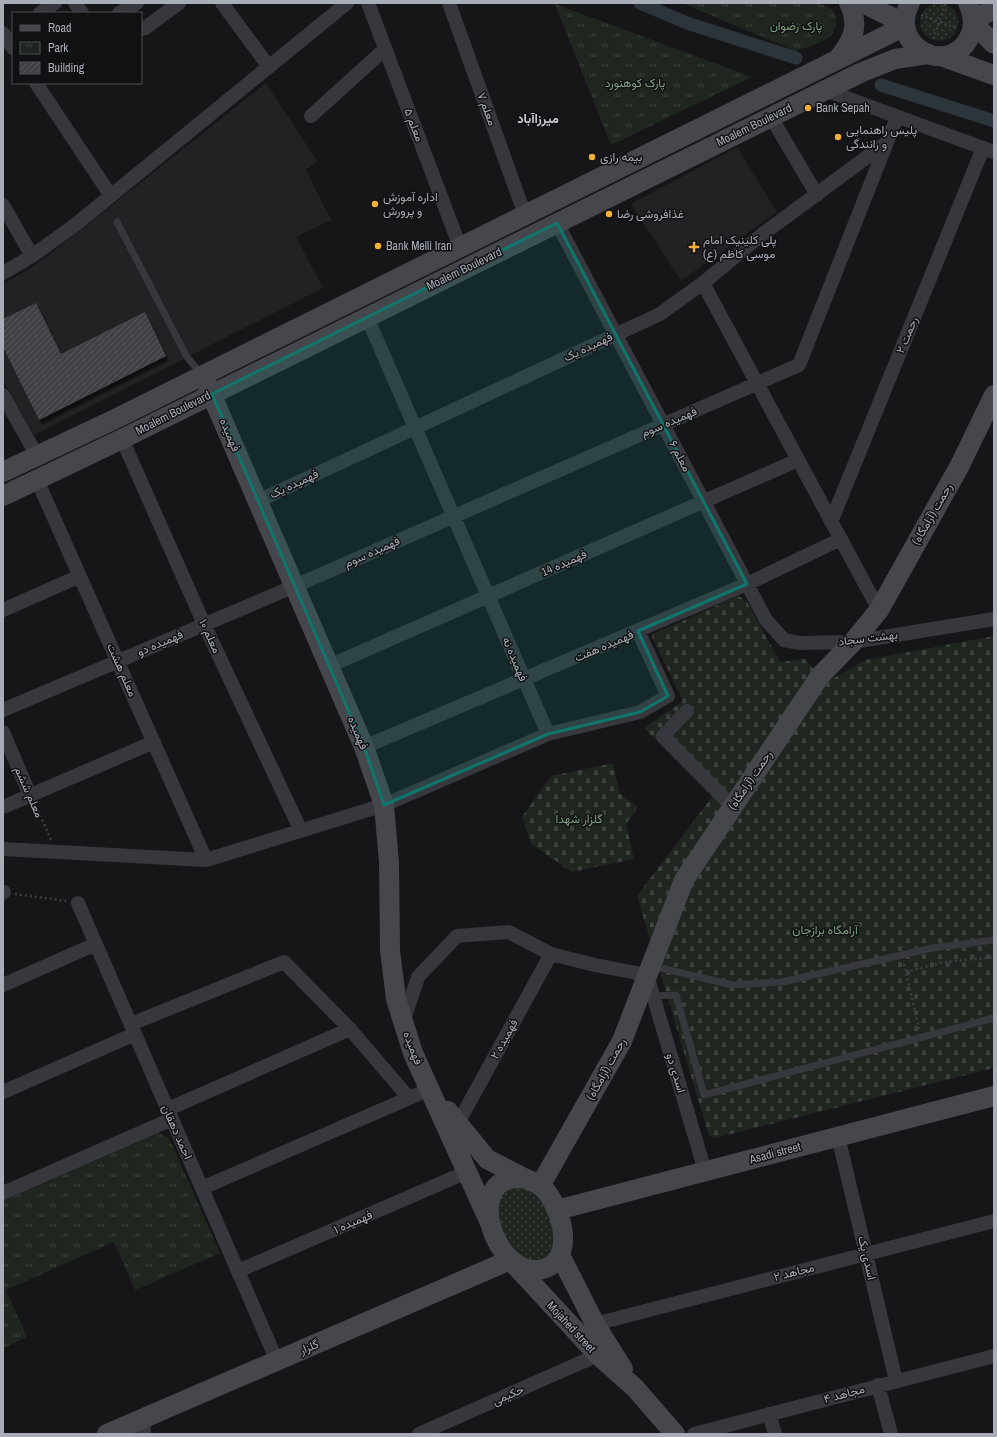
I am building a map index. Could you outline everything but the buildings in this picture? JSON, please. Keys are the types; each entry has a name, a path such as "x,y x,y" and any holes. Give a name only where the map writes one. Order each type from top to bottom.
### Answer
{"street":[{"path":"42,12 55,3"},
{"path":"75,3 81,12"},
{"path":"123,12 137,3"},
{"path":"142,29 179,3"},
{"path":"222,3 269,66"},
{"path":"3,273 32,256 75,226 347,3"},
{"name":"معلم ۵","path":"368,3 460,247"},
{"name":"معلم ۷","path":"449,3 524,215"},
{"path":"838,59 851,42 855,25 849,3"},
{"path":"863,3 907,16 912,43 934,55 994,75"},
{"path":"994,8 972,20 994,44"},
{"name":"Moalem Boulevard","path":"3,472 202,375 838,59 907,16"},
{"name":"Moalem Boulevard","path":"3,496 122,439 860,73 895,59 934,55 960,49 967,42 972,20"},
{"path":"311,116 385,50"},
{"path":"37,84 111,196"},
{"path":"825,90 989,150"},
{"path":"771,117 817,195"},
{"name":"فهمیده سوم","path":"295,586 799,365 897,117"},
{"name":"فهمیده یک","path":"258,501 413,424 614,331 660,314 703,283 764,233 887,143"},
{"name":"رحمت ۲","path":"831,522 989,150"},
{"path":"3,205 32,256"},
{"name":"معلم ۶","path":"557,223 747,584"},
{"path":"703,283 878,610"},
{"name":"فهمیده نه","path":"367,317 548,734"},
{"name":"فهمیده","path":"202,375 212,394 364,747 384,804 389,862 390,950 396,999 413,1053 430,1089"},
{"path":"3,395 37,456"},
{"name":"رحمت (آرامگاه)","path":"532,1182 622,1041 648,970 684,880 820,676 853,642 878,610 959,467 994,395"},
{"name":"معلم ۱۰","path":"122,439 204,624 301,831"},
{"name":"فهمیده 14","path":"329,666 798,460"},
{"name":"معلم هشت","path":"37,480 206,860"},
{"name":"فهمیده هفت","path":"364,747 747,584 841,539"},
{"path":"3,610 80,576"},
{"name":"بهشت سجاد","path":"747,584 766,620 784,640 800,643 853,642 994,619"},
{"name":"فهمیده دو","path":"3,710 295,586"},
{"path":"3,849 206,860 384,804 548,734 640,712 668,696 638,631"},
{"path":"686,711 663,736 732,807"},
{"name":"معلم ششم","path":"3,732 30,795"},
{"path":"3,807 154,742"},
{"name":"احمد دهقان","path":"78,903 277,1361"},
{"path":"403,1022 418,977 457,936 509,932 551,954 595,966 648,970"},
{"path":"3,985 96,944"},
{"name":"فهمیده ۲","path":"458,1123 551,954"},
{"path":"3,1092 133,1029 284,962 350,1029 409,1098"},
{"name":"اسدی دو","path":"648,970 653,996 705,1171"},
{"path":"3,1193 350,1029"},
{"path":"430,1089 487,1160 532,1182 556,1210 564,1238 560,1256 546,1268 528,1270 511,1261 499,1244 430,1089"},
{"path":"202,1188 430,1089"},
{"name":"Asadi street","path":"556,1210 994,1096"},
{"name":"اسدی یک","path":"838,1136 896,1381"},
{"name":"فهمیده ۱","path":"238,1271 467,1172"},
{"path":"491,1225 488,1210 492,1192 506,1180 532,1182"},
{"name":"مجاهد ۲","path":"595,1324 994,1221"},
{"name":"Mojahed street","path":"560,1256 595,1324 635,1388"},
{"name":"Mojahed street","path":"511,1261 598,1355 635,1388 675,1434"},
{"name":"گلزار","path":"107,1434 144,1426 277,1361 511,1261"},
{"name":"حکیمی","path":"419,1434 598,1355"},
{"name":"مجاهد ۴","path":"694,1434 994,1356"},
{"path":"878,1385 891,1434"},
{"path":"769,1414 775,1434"}],"lane":[{"path":"117,222 187,357 202,375"},
{"path":"648,970 733,985 782,982 933,948 994,940"},
{"path":"653,996 676,995 704,1096 994,1018"}],"path":[{"path":"934,55 939,22 946,3"},
{"path":"907,16 939,22 972,20"},
{"name":"معلم ششم","path":"30,795 56,852"},
{"path":"4,893 78,903"},
{"path":"921,1037 906,972 945,962 994,957"}],"highlighted area":[{"path":"557,223 747,584 638,631 668,696 640,712 548,734 384,805 364,747 212,394"}],"shaded area":[{"path":"266,83 317,161 306,170 331,220 296,237 323,288 34,435 3,380 3,284 29,269 58,248"},
{"name":"پلی کلینیک امام موسی کاظم (ع)","path":"737,147 777,212 681,281 631,204"}],"green space":[{"name":"پارک رضوان","path":"682,3 818,3 829,7 833,11 836,23 834,32 828,38 817,44 796,51"},
{"path":"935,3 943,3 950,6 955,11 958,22 955,33 950,38 943,41 935,41 928,38 923,33 920,26 920,18 923,11 928,6"},
{"name":"پارک کوهنورد","path":"555,4 752,77 611,145"},
{"name":"آرامگاه برازجان","path":"738,596 746,600 780,662 805,659 825,683 865,660 994,636 994,1068 715,1138 709,1136 637,896 712,797 644,728 683,701 652,637 653,634"},
{"name":"گلزار شهدا","path":"613,763 620,794 638,807 626,824 634,859 572,872 531,844 522,817 551,776"},
{"path":"158,1133 169,1138 220,1253 135,1290 114,1242 6,1290 27,1337 3,1348 3,1201"},
{"path":"523,1187 533,1193 541,1202 552,1225 553,1243 551,1251 546,1256 534,1260 529,1260 521,1256 513,1249 506,1239 499,1215 499,1204 502,1195 512,1188"}],"waterway":[{"path":"640,3 687,23 796,58"},
{"path":"881,85 994,121"}],"place":[{"name":"Bank Sepah","path":"808,108"},
{"name":"پلیس راهنمایی و رانندگی","path":"838,137"},
{"name":"بیمه رازی","path":"592,157"},
{"name":"اداره آموزش و پرورش","path":"375,204"},
{"name":"غذافروشی رضا","path":"609,214"},
{"name":"Bank Melli Iran","path":"378,246"},
{"name":"پلی کلینیک امام موسی کاظم (ع)","path":"694,247"}],"district":[{"name":"میرزاآباد","path":"538,118"}]}
